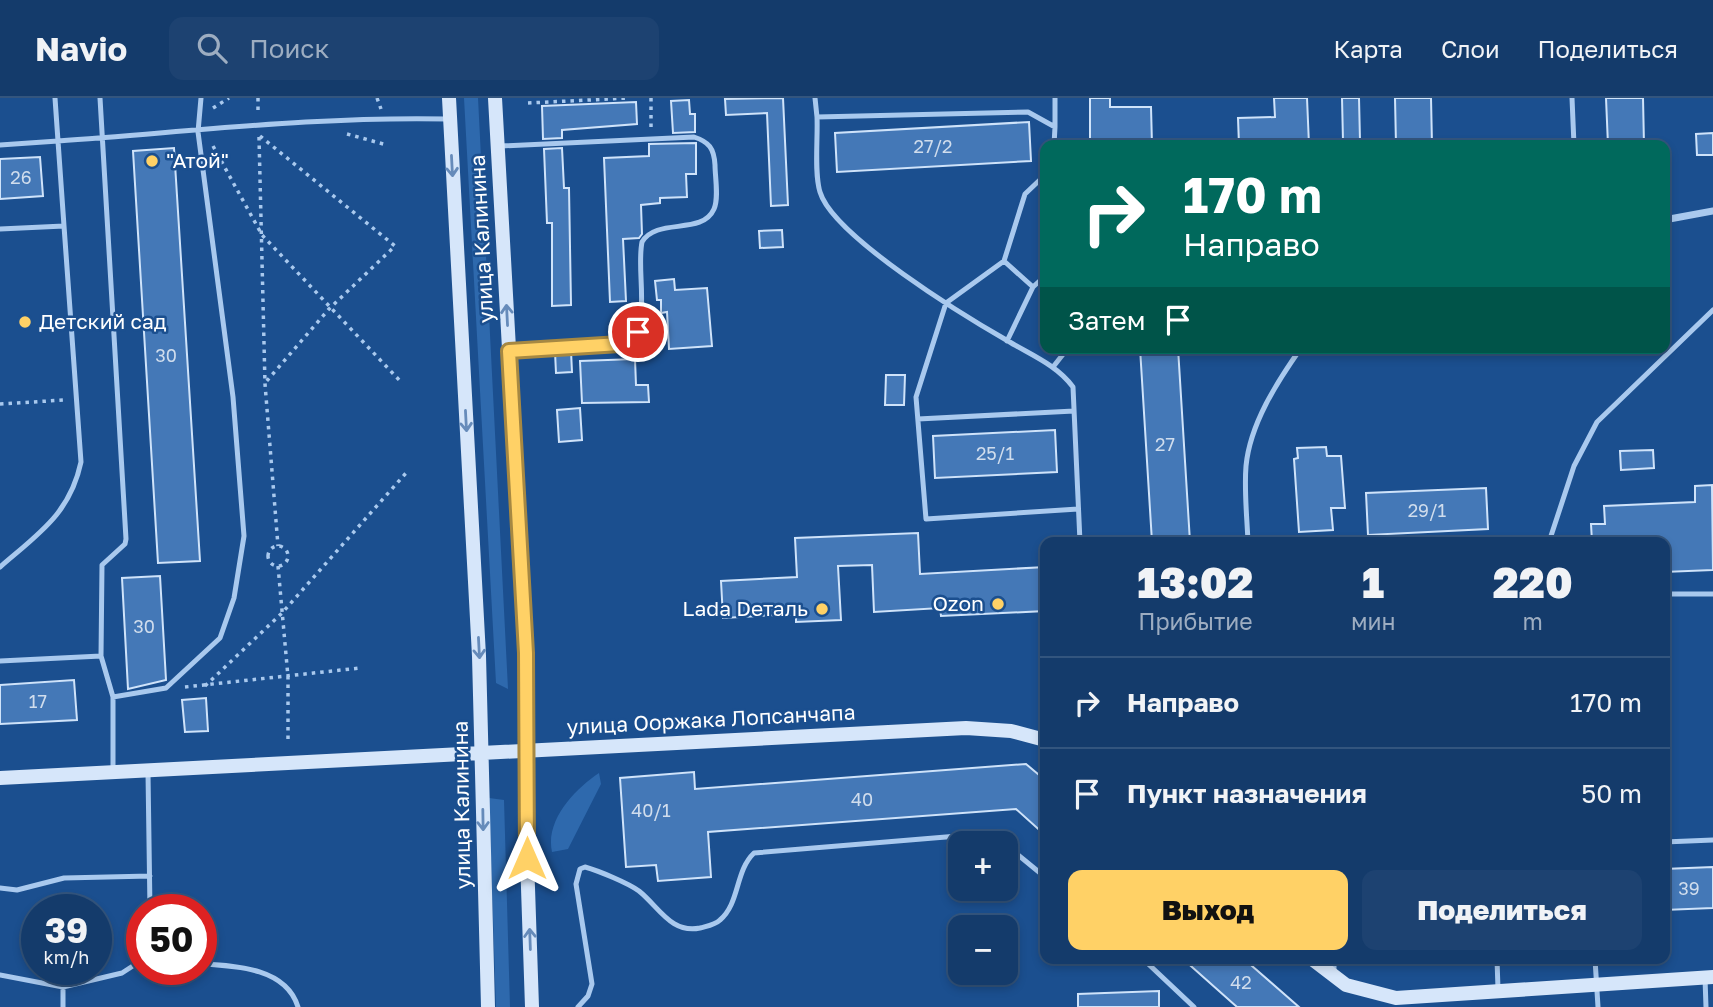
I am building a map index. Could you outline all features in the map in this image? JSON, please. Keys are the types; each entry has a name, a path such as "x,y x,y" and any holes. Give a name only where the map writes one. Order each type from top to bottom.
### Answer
{"main road":[{"name":"улица Калинина","path":"449,98 479,656 488,1007"},
{"name":"улица Калинина","path":"495,98 526,653 532,1007"},
{"name":"улица Ооржака Лопсанчапа","path":"0,778 966,728 1040,736"},
{"path":"1318,964 1334,977 1364,992 1396,998 1709,978"}],"street":[{"path":"1670,219 1713,211"}],"lane":[{"path":"0,567 56,518 77,480 81,462 55,98"},
{"path":"100,98 126,539 125,544 102,565 101,656 113,697 113,772"},
{"path":"113,697 166,688 220,638 234,598 244,536 233,397 198,132 201,98"},
{"path":"815,98 820,193 840,221 891,266 946,303 1053,367 1073,387 1080,537"},
{"path":"1054,140 1055,98"},
{"path":"1572,98 1574,140"},
{"path":"817,117 1028,112 1055,127"},
{"path":"0,145 198,132 258,123 383,117 450,119"},
{"path":"497,147 651,137 694,137 708,142 715,153 715,207 709,217 697,223 654,230 646,234 642,242 638,332 630,341 620,344 509,351"},
{"path":"1040,180 1025,194 1004,261 946,303 916,397 926,519 1078,509"},
{"path":"0,229 64,226"},
{"path":"1004,261 1033,287"},
{"path":"1007,341 1033,287 1040,281"},
{"path":"1670,352 1713,310"},
{"path":"1053,367 1063,354"},
{"path":"1248,537 1246,466 1250,443 1275,389 1297,354"},
{"path":"1551,537 1574,467 1597,422 1667,354"},
{"path":"918,419 1074,411"},
{"path":"1670,594 1713,594"},
{"path":"0,661 101,656"},
{"path":"148,771 149,894"},
{"path":"578,1007 588,996 592,984 576,884 580,869 591,869 628,884 668,920 679,928 691,930 712,925 730,909 743,868 754,853 948,837"},
{"path":"1670,842 1713,840"},
{"path":"1018,855 1040,873"},
{"path":"0,888 17,890 64,878 150,876"},
{"path":"1148,964 1194,1007"},
{"path":"1334,964 1334,977"},
{"path":"1496,964 1498,993"},
{"path":"1595,964 1598,1007"},
{"path":"217,966 269,973 294,992 298,1007"},
{"path":"0,975 63,986 126,970"},
{"path":"1706,1007 1709,978"},
{"path":"63,986 63,1007"}],"path":[{"path":"220,103 229,98"},
{"path":"258,98 258,123"},
{"path":"528,103 629,98"},
{"path":"651,98 651,137"},
{"path":"342,133 387,145"},
{"path":"265,384 329,309 396,246 259,135 265,384 278,546 288,554 285,563 278,566 272,563 268,556 270,551 278,546"},
{"path":"211,142 262,234 329,309 402,383"},
{"path":"0,404 54,399 76,401"},
{"path":"360,668 205,686 282,613 406,473"},
{"path":"278,566 288,677 288,739"}],"shaded area":[{"path":"464,98 478,98 508,689 496,683"},
{"path":"599,773 601,784 568,849 552,852 551,840 557,817 572,797"},
{"path":"489,798 504,800 510,1007 496,1007"}],"building":[{"path":"783,98 788,205 771,206 767,113 726,115 725,99"},
{"path":"1090,98 1110,98 1110,107 1151,107 1152,140 1090,140"},
{"path":"1274,98 1307,98 1309,140 1239,140 1238,118 1275,117"},
{"path":"1342,98 1359,98 1360,140 1343,140"},
{"path":"1395,98 1431,98 1432,140 1396,140"},
{"path":"1606,98 1643,98 1644,140 1608,140"},
{"path":"689,100 690,114 695,114 695,132 673,133 671,101"},
{"path":"636,102 637,124 562,130 562,138 543,139 542,106"},
{"path":"1029,122 1031,161 837,172 835,133"},
{"path":"1713,133 1713,155 1697,155 1696,134"},
{"path":"696,143 696,174 686,174 687,197 660,198 660,203 641,205 642,234 639,238 623,239 626,301 610,302 604,158 649,156 649,144"},
{"path":"174,148 200,561 158,563 133,151"},
{"path":"562,148 564,188 569,188 571,305 552,306 552,223 547,223 544,149"},
{"path":"40,157 43,196 0,199 0,159"},
{"path":"782,230 783,247 760,248 759,231"},
{"path":"674,279 675,290 707,288 712,346 669,349 667,312 661,313 661,300 657,300 655,281"},
{"path":"571,351 572,372 556,373 555,352"},
{"path":"1140,354 1178,354 1190,537 1152,537"},
{"path":"635,359 636,385 648,385 649,402 582,403 580,361"},
{"path":"886,375 905,375 904,405 885,405"},
{"path":"580,408 582,440 559,442 557,410"},
{"path":"1055,430 1057,472 935,478 933,436"},
{"path":"1326,447 1327,456 1341,456 1345,508 1331,508 1333,530 1299,532 1294,459 1298,458 1297,448"},
{"path":"1653,450 1654,468 1621,470 1620,451"},
{"path":"1712,485 1713,570 1670,572 1670,537 1592,537 1591,524 1605,524 1604,506 1695,502 1695,486"},
{"path":"1486,488 1488,529 1368,535 1366,493"},
{"path":"918,533 920,574 1040,567 1040,611 941,616 940,608 874,612 872,565 838,566 841,620 796,622 796,614 723,618 721,581 797,577 795,538"},
{"path":"160,576 166,680 128,689 122,578"},
{"path":"74,680 77,720 0,724 0,685"},
{"path":"206,698 208,731 185,732 182,700"},
{"path":"1026,764 1040,776 1040,831 1016,809 708,832 711,877 658,881 656,865 626,867 620,778 694,772 695,789"},
{"path":"1713,867 1713,908 1670,910 1670,869"},
{"path":"1189,964 1250,964 1299,1007 1237,1007"},
{"path":"1159,991 1159,1007 1078,1007 1078,994"}],"place":[{"name":"\"Атой\"","path":"152,161"},
{"name":"Детский сад","path":"25,322"},
{"name":"Ozon","path":"998,604"},
{"name":"Lada Dеталь","path":"822,609"}],"route":[{"path":"527,858 526,653 509,351 620,344 630,341 638,332"}]}
